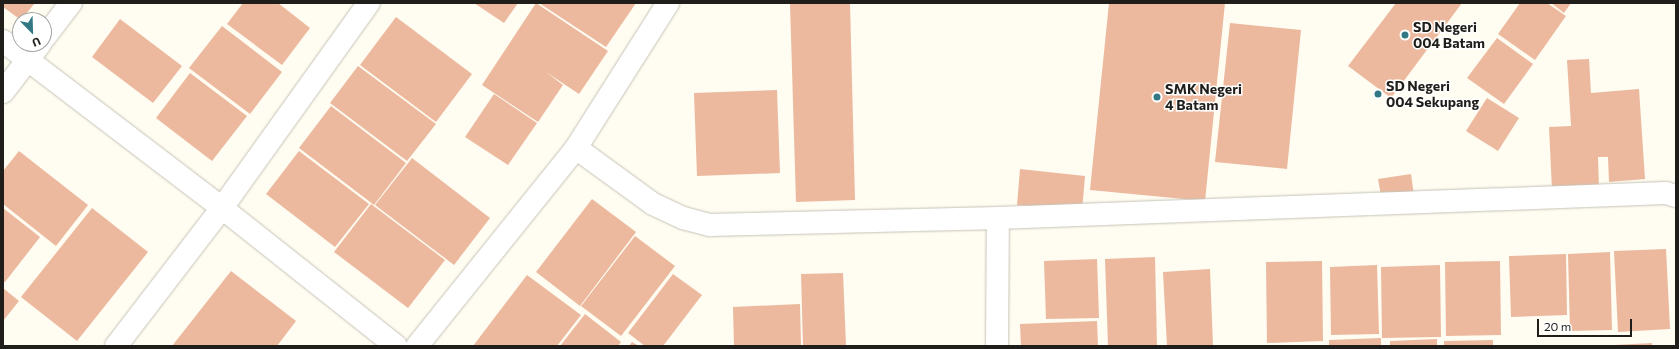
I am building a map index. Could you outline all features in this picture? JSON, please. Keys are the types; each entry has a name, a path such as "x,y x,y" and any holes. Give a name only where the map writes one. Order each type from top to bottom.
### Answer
{"street":[{"path":"52,28 71,3"},
{"path":"116,346 222,208 369,3"},
{"path":"417,346 576,148 668,3"},
{"path":"3,92 33,52 222,208 396,346"},
{"path":"576,148 653,204 683,218 710,225 998,218 1666,193 1676,196"},
{"path":"997,346 998,218"}],"building":[{"path":"3,3 35,3 28,12 12,12 12,14 3,7"},
{"path":"243,3 278,3 310,28 282,65 227,24"},
{"path":"474,3 518,3 504,23"},
{"path":"536,3 608,51 579,94 546,72 563,85 538,122 482,85"},
{"path":"539,3 636,3 606,47"},
{"path":"790,3 850,3 855,200 796,202"},
{"name":"SMK Negeri 4 Batam","path":"1109,3 1225,3 1205,201 1090,190"},
{"name":"SD Negeri 004 Batam","path":"1396,3 1462,3 1391,98 1348,66"},
{"path":"1520,3 1547,3 1566,16 1535,60 1498,34"},
{"path":"1551,3 1571,3 1564,13"},
{"path":"396,17 472,74 436,122 360,65"},
{"path":"120,19 182,66 153,103 92,57"},
{"path":"1230,23 1301,30 1287,169 1215,162"},
{"path":"222,26 282,72 250,114 189,68"},
{"path":"1497,38 1533,64 1504,104 1467,78"},
{"path":"1589,59 1591,93 1639,89 1645,179 1609,182 1608,157 1598,157 1599,187 1552,190 1549,127 1571,126 1567,60"},
{"path":"358,66 436,124 407,161 330,103"},
{"path":"190,73 247,116 212,161 156,118"},
{"path":"777,90 780,173 697,176 694,93"},
{"path":"494,94 537,123 508,165 465,137"},
{"path":"1487,98 1519,118 1498,151 1466,131"},
{"path":"331,106 406,163 374,205 299,148"},
{"path":"19,151 88,205 56,246 3,204 3,171"},
{"path":"299,151 369,204 335,247 266,194"},
{"path":"412,158 490,218 454,265 375,205"},
{"path":"1020,169 1085,176 1082,211 1017,205"},
{"path":"1411,174 1414,196 1382,201 1378,179"},
{"path":"592,199 636,232 580,306 536,272"},
{"path":"371,204 445,260 408,308 334,252"},
{"path":"3,208 40,237 5,282 3,281"},
{"path":"92,208 148,252 77,341 21,297"},
{"path":"635,236 675,266 621,336 581,306"},
{"path":"1666,249 1670,329 1618,332 1614,251"},
{"path":"1610,252 1612,330 1570,331 1568,254"},
{"path":"1566,254 1567,315 1511,317 1509,256"},
{"path":"1155,257 1157,346 1108,346 1105,259"},
{"path":"1097,259 1099,318 1046,319 1044,261"},
{"path":"1322,261 1323,341 1267,343 1266,262"},
{"path":"1500,261 1501,335 1446,336 1445,262"},
{"path":"1377,265 1379,334 1331,335 1330,267"},
{"path":"1440,265 1441,337 1382,338 1381,267"},
{"path":"1210,269 1213,346 1167,346 1163,272"},
{"path":"231,271 296,321 277,346 172,346"},
{"path":"843,273 846,346 803,346 801,274"},
{"path":"673,274 702,295 663,346 645,346 628,333"},
{"path":"527,275 581,315 557,346 473,346"},
{"path":"3,288 19,301 3,321"},
{"path":"800,304 801,346 734,346 733,307"},
{"path":"585,314 621,342 618,346 560,346"},
{"path":"1097,321 1098,346 1021,346 1020,324"},
{"path":"1381,338 1381,346 1329,346 1329,340"},
{"path":"1437,339 1437,346 1390,346 1390,341"},
{"path":"1493,340 1493,346 1444,346 1444,341"},
{"path":"632,342 639,346 629,346"},
{"path":"1652,343 1652,346 1614,346 1614,345"}],"place":[{"name":"SD Negeri 004 Batam","path":"1405,35"},
{"name":"SD Negeri 004 Sekupang","path":"1378,94"},
{"name":"SMK Negeri 4 Batam","path":"1157,97"}]}
